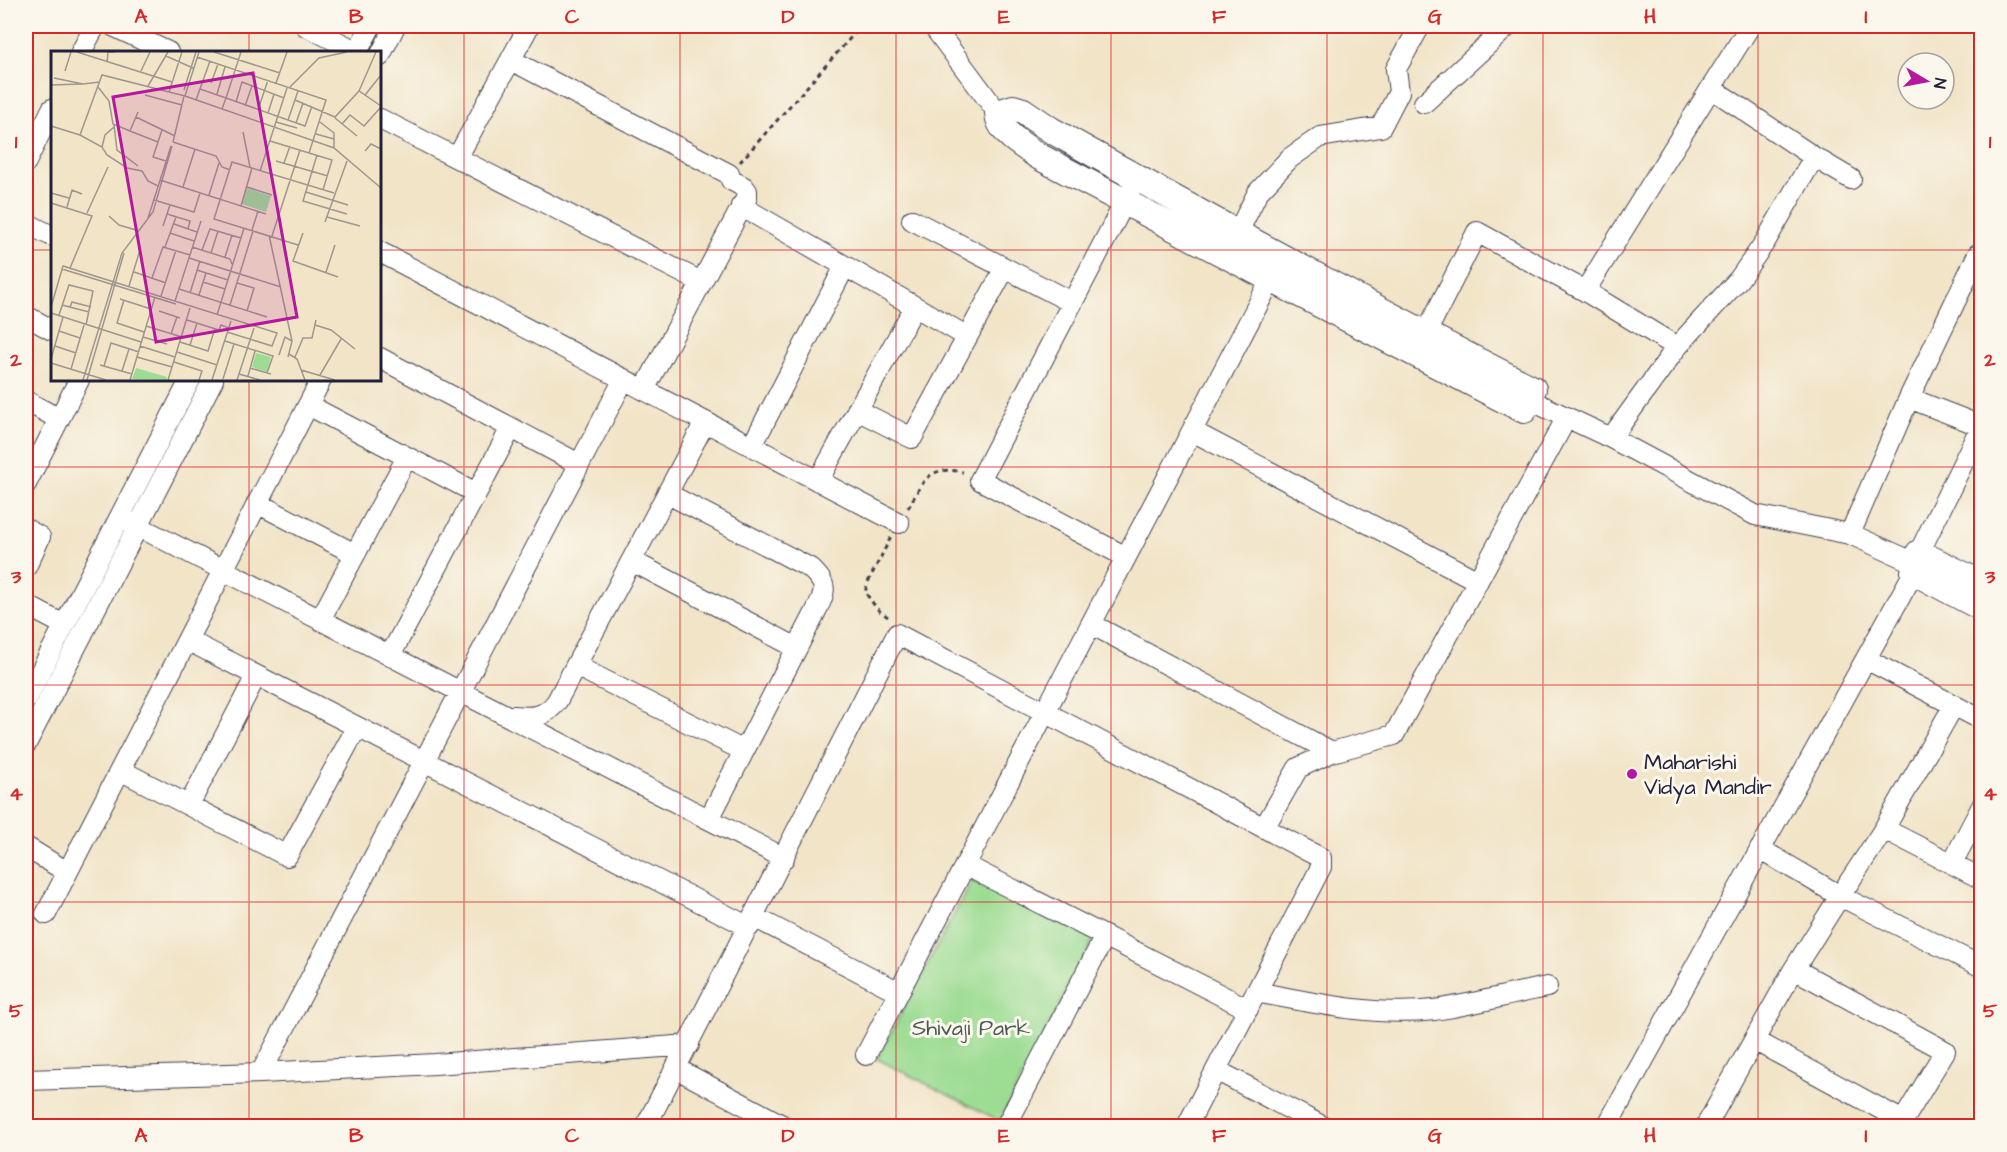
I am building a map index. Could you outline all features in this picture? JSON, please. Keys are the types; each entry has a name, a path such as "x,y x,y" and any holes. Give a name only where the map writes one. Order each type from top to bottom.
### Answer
{"street":[{"path":"82,51 94,26"},
{"path":"113,26 163,51"},
{"path":"306,26 355,51"},
{"path":"358,51 371,26"},
{"path":"381,54 395,26"},
{"path":"457,158 529,26"},
{"path":"933,26 998,113 999,122 1008,134 1038,156 1124,203 1425,335 1530,400"},
{"path":"1237,234 1258,192 1290,158 1320,137 1381,127 1399,92 1396,69 1420,26"},
{"path":"1424,103 1508,26"},
{"path":"1585,291 1750,26"},
{"path":"511,60 729,174 731,180 747,191 644,390"},
{"path":"1711,88 1814,157 1851,178"},
{"path":"998,113 1013,108 1023,111 1051,130 1237,234 1277,269 1530,400 1611,438 1755,515 1850,534 1916,563 1982,584"},
{"path":"26,162 46,136 51,114"},
{"path":"381,120 701,282"},
{"path":"1611,438 1677,347 1739,279 1765,242 1814,157"},
{"path":"1126,557 980,480 1071,302 1138,179"},
{"path":"741,206 966,336"},
{"path":"912,220 1071,302"},
{"path":"26,223 51,236"},
{"path":"1425,335 1476,232 1585,291 1677,347"},
{"path":"1850,534 1909,398 1978,254"},
{"path":"381,257 644,390 898,523"},
{"path":"752,447 845,266"},
{"path":"857,410 912,438 1005,268"},
{"path":"866,1055 1277,269"},
{"path":"818,481 914,308"},
{"path":"26,316 51,329"},
{"path":"381,359 579,464"},
{"path":"261,1073 624,380"},
{"path":"26,484 78,381"},
{"path":"26,700 189,381"},
{"path":"26,744 212,381"},
{"path":"46,914 320,381"},
{"path":"1607,1126 1866,659 1975,453 1981,425 1909,398"},
{"path":"26,401 59,419"},
{"path":"308,405 476,493"},
{"path":"1264,828 1298,768 1332,753 1394,735 1567,417"},
{"path":"507,716 531,718 546,713 557,701 705,422"},
{"path":"390,656 511,428"},
{"path":"1192,431 1478,581"},
{"path":"320,620 407,457"},
{"path":"668,494 810,568 822,579 824,595 709,819"},
{"path":"257,503 355,554"},
{"path":"120,517 784,858"},
{"path":"26,529 40,537 26,567"},
{"path":"632,561 797,648"},
{"path":"1916,563 1982,608"},
{"path":"26,605 64,625"},
{"path":"1091,624 1332,753"},
{"path":"646,1126 677,1070 897,634 1321,858 1321,867 1187,1126"},
{"path":"187,640 424,761 899,992"},
{"path":"1866,659 1982,720"},
{"path":"576,666 744,751"},
{"path":"189,805 256,676"},
{"path":"1706,1126 1794,969 1884,829 1954,705"},
{"path":"120,770 287,856 357,727"},
{"path":"1952,863 1982,806"},
{"path":"1884,829 1982,879"},
{"path":"26,847 67,872"},
{"path":"1760,849 1840,896 1982,967"},
{"path":"965,865 1106,936 1252,1000 1321,1004 1386,1012 1433,1010 1547,987"},
{"path":"1006,1126 1106,936"},
{"path":"1754,1040 1902,1124 1945,1051 1794,969"},
{"path":"26,1080 261,1073 435,1064 689,1045"},
{"path":"677,1070 784,1126"},
{"path":"1216,1070 1322,1126"}],"path":[{"path":"729,174 861,26"},
{"path":"897,634 894,623 877,609 865,592 898,523 924,481 931,474 939,470 950,470 980,480"}],"green space":[{"name":"Shivaji Park","path":"974,877 1094,938 1000,1121 877,1059"}],"place":[{"name":"Maharishi Vidya Mandir","path":"1632,774"}]}
